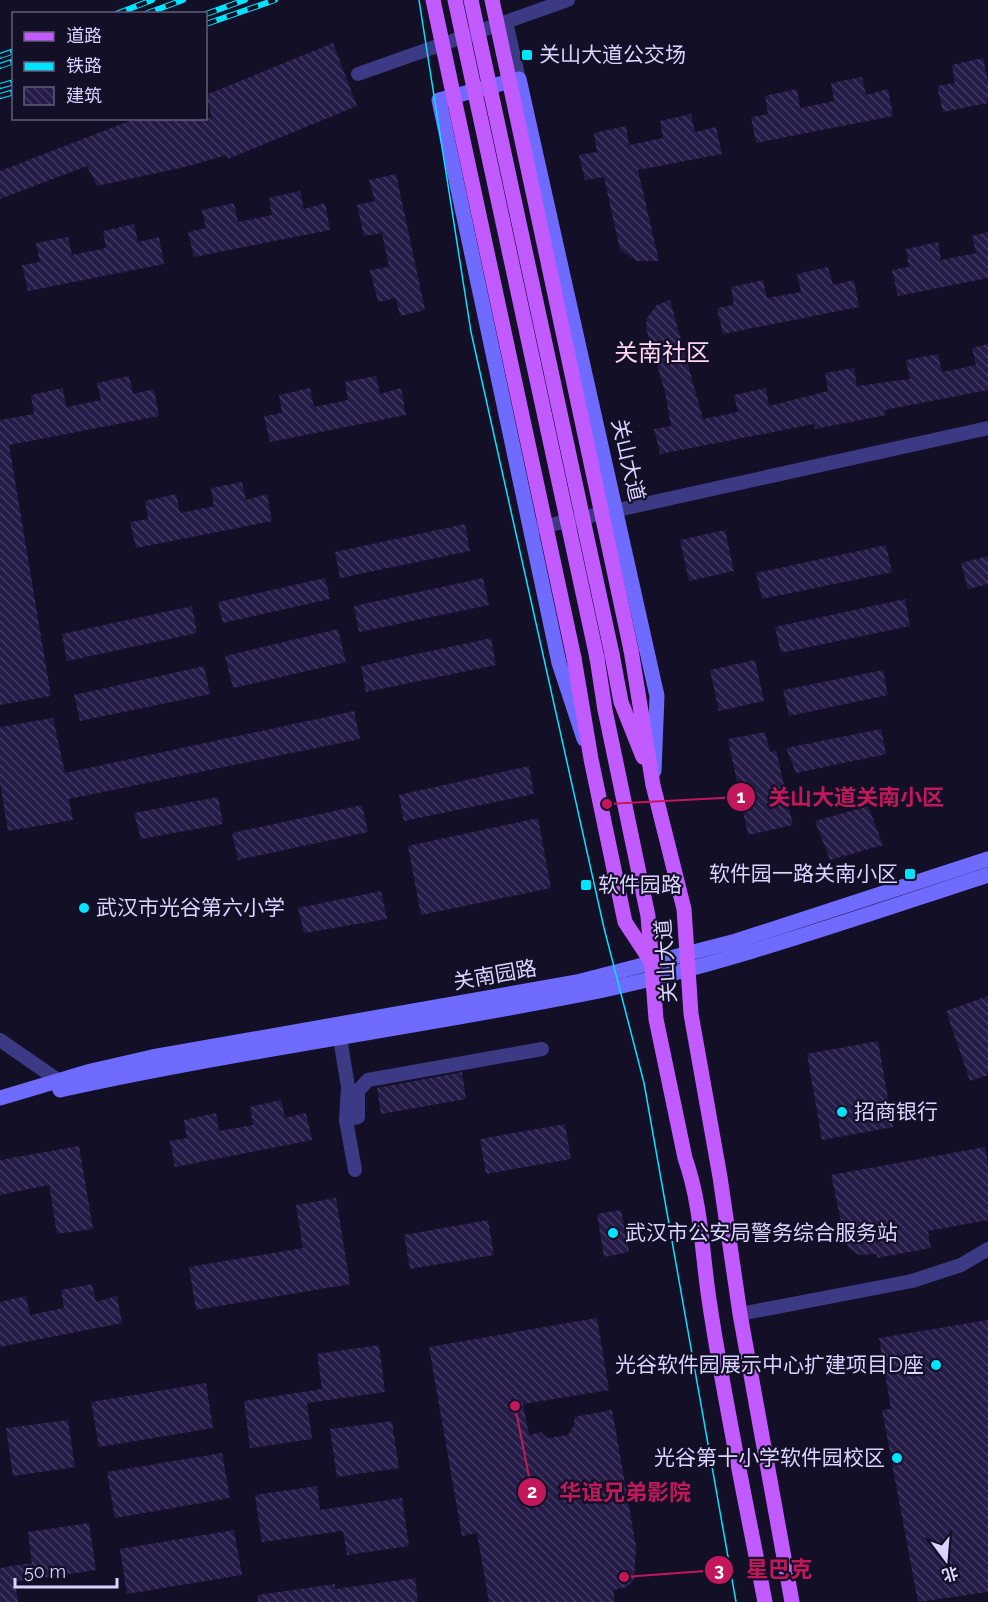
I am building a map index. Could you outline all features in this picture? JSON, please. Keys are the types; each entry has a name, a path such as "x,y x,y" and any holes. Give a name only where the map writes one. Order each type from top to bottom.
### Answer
{"main road":[{"path":"433,0 574,658 591,759 626,922 652,970"},
{"path":"455,0 604,656 654,785"},
{"path":"471,0 604,656"},
{"path":"492,0 631,650 654,785"},
{"path":"519,79 439,100 559,663 591,759"},
{"name":"关山大道","path":"519,79 617,508 657,696 654,785 684,909 691,1014 720,1177 740,1314 792,1602"},
{"name":"关山大道","path":"604,656 605,710 648,916 656,1019 685,1158 692,1179 715,1339 765,1602"},
{"name":"关南园路","path":"0,1107 65,1085 91,1071 152,1057 338,1031 577,982 652,970 687,961 736,941 988,859"},
{"name":"关南园路","path":"687,961 740,955 988,874"},
{"name":"关南园路","path":"0,1098 65,1085"}],"street":[{"path":"358,74 568,0"},
{"path":"506,22 519,79"},
{"path":"530,530 617,508 988,428"},
{"path":"338,1031 348,1087 346,1120 355,1170"},
{"path":"0,1040 65,1085"},
{"path":"346,1120 358,1117 358,1091 368,1080 542,1049"},
{"path":"740,1314 912,1281 961,1265 988,1250"}],"building":[{"path":"333,43 357,106 228,159 226,155 189,166 97,186 87,166 0,199 0,171 132,120 207,120 207,118 212,118 207,95"},
{"path":"983,58 988,81 988,103 943,112 937,86 955,83 952,65"},
{"path":"862,77 866,95 888,89 893,116 756,143 751,117 768,114 765,96 797,89 800,108 834,101 831,83"},
{"path":"691,114 695,132 716,127 722,154 638,170 659,261 637,261 620,250 604,177 585,180 579,155 597,152 594,133 626,126 629,145 663,138 660,121"},
{"path":"396,174 425,310 400,316 396,298 378,302 370,270 389,267 382,233 364,236 357,205 375,201 369,180"},
{"path":"300,191 304,209 325,203 330,230 194,257 188,232 206,228 202,210 234,203 238,222 272,215 269,198"},
{"path":"134,224 138,242 159,237 164,264 28,291 22,265 40,262 36,243 68,237 72,255 106,248 103,231"},
{"path":"988,232 988,278 898,296 892,270 909,267 906,249 938,242 941,260 976,253 972,236"},
{"path":"828,267 833,285 854,280 859,307 723,334 717,308 734,305 731,287 763,280 767,298 801,292 797,274"},
{"path":"670,300 703,419 738,412 734,395 766,388 769,406 828,391 825,373 854,368 857,386 910,379 906,360 938,354 942,372 976,365 972,348 988,344 988,390 885,410 886,415 815,429 814,424 660,454 654,429 671,426 665,392 646,328 647,318 657,305"},
{"path":"129,376 133,394 154,389 159,416 9,445 51,696 0,705 0,420 34,414 31,395 63,388 66,407 101,400 97,383"},
{"path":"376,376 380,394 401,388 406,415 270,442 264,416 282,413 279,395 310,388 314,407 348,400 345,382"},
{"path":"242,482 246,500 267,494 272,521 136,548 130,522 148,519 145,501 176,494 180,513 214,506 211,488"},
{"path":"465,524 470,551 340,578 335,552"},
{"path":"725,530 734,571 689,581 680,540"},
{"path":"886,545 892,572 762,599 756,573"},
{"path":"988,556 988,584 968,589 961,563"},
{"path":"325,578 330,599 223,623 218,602"},
{"path":"483,578 489,605 359,632 354,606"},
{"path":"905,599 910,626 781,653 775,627"},
{"path":"192,606 197,633 67,661 62,634"},
{"path":"338,629 346,662 233,688 225,656"},
{"path":"491,638 496,665 366,692 361,666"},
{"path":"755,660 764,701 719,711 710,670"},
{"path":"204,666 210,694 80,721 74,695"},
{"path":"883,670 888,695 789,716 783,690"},
{"path":"354,711 360,739 69,799 73,820 8,831 0,783 0,727 53,718 65,773"},
{"path":"881,729 886,754 796,773 786,748"},
{"path":"765,732 770,752 776,750 793,825 748,835 728,739"},
{"path":"529,766 534,794 404,821 399,795"},
{"path":"218,797 223,824 141,839 134,813"},
{"path":"362,805 368,832 238,860 232,833"},
{"path":"868,806 883,845 830,860 815,821"},
{"path":"538,818 551,888 421,915 408,846"},
{"path":"381,891 387,919 304,933 298,908"},
{"path":"988,996 988,1075 970,1081 946,1011"},
{"path":"878,1041 893,1127 822,1140 807,1054"},
{"path":"462,1072 466,1099 381,1114 377,1088"},
{"path":"281,1100 285,1118 306,1113 312,1140 175,1167 170,1141 187,1138 184,1120 216,1113 219,1131 253,1125 250,1107"},
{"path":"565,1124 571,1159 486,1174 480,1139"},
{"path":"79,1146 93,1229 57,1234 49,1185 0,1195 0,1160"},
{"path":"985,1147 988,1164 988,1220 928,1231 931,1248 877,1258 877,1254 859,1255 846,1245 831,1175"},
{"path":"336,1198 350,1284 196,1310 189,1267 303,1248 296,1205"},
{"name":"武汉市公安局警务综合服务站","path":"621,1210 629,1252 604,1257 597,1214"},
{"path":"488,1220 494,1255 410,1269 404,1235"},
{"path":"92,1284 96,1302 117,1296 122,1323 0,1347 0,1302 26,1296 30,1315 64,1308 61,1290"},
{"path":"597,1318 609,1390 523,1404 529,1435 541,1432 547,1438 568,1435 575,1424 574,1417 612,1410 636,1546 634,1579 627,1587 613,1590 615,1602 489,1602 477,1533 462,1536 429,1347"},
{"path":"988,1320 988,1592 918,1602 882,1410 891,1409 879,1338"},
{"path":"379,1345 385,1392 307,1403 312,1439 250,1448 244,1401 322,1389 317,1354"},
{"path":"206,1383 213,1428 99,1447 91,1402"},
{"path":"68,1420 75,1467 13,1476 6,1428"},
{"path":"392,1421 399,1468 337,1477 330,1429"},
{"path":"222,1453 230,1498 115,1518 107,1472"},
{"path":"317,1486 320,1510 402,1498 409,1546 347,1555 343,1531 262,1542 255,1495"},
{"path":"89,1523 96,1570 15,1582 18,1602 0,1602 0,1568 32,1563 28,1532"},
{"path":"234,1530 242,1575 127,1594 120,1549"},
{"path":"415,1578 418,1602 258,1602 258,1595 335,1584 335,1589"}],"tram line":[{"path":"419,0 471,332 604,928 644,1083 736,1602"}],"railway":[{"path":"121,12 152,0"},
{"path":"150,12 183,0"},
{"path":"207,14 245,0"},
{"path":"207,24 275,0"},
{"path":"0,56 12,52"},
{"path":"0,66 12,62"},
{"path":"0,86 12,83"},
{"path":"0,96 12,93"}],"place":[{"name":"关山大道公交场","path":"527,55"},
{"name":"关山大道关南小区","path":"607,804"},
{"name":"软件园一路关南小区","path":"910,874"},
{"name":"软件园路","path":"586,885"},
{"name":"武汉市光谷第六小学","path":"84,908"},
{"name":"招商银行","path":"842,1112"},
{"name":"武汉市公安局警务综合服务站","path":"613,1233"},
{"name":"光谷软件园展示中心扩建项目D座","path":"936,1365"},
{"name":"华谊兄弟影院","path":"515,1406"},
{"name":"光谷第十小学软件园校区","path":"897,1458"},
{"name":"星巴克","path":"624,1577"}],"district":[{"name":"关南社区","path":"662,353"}]}
